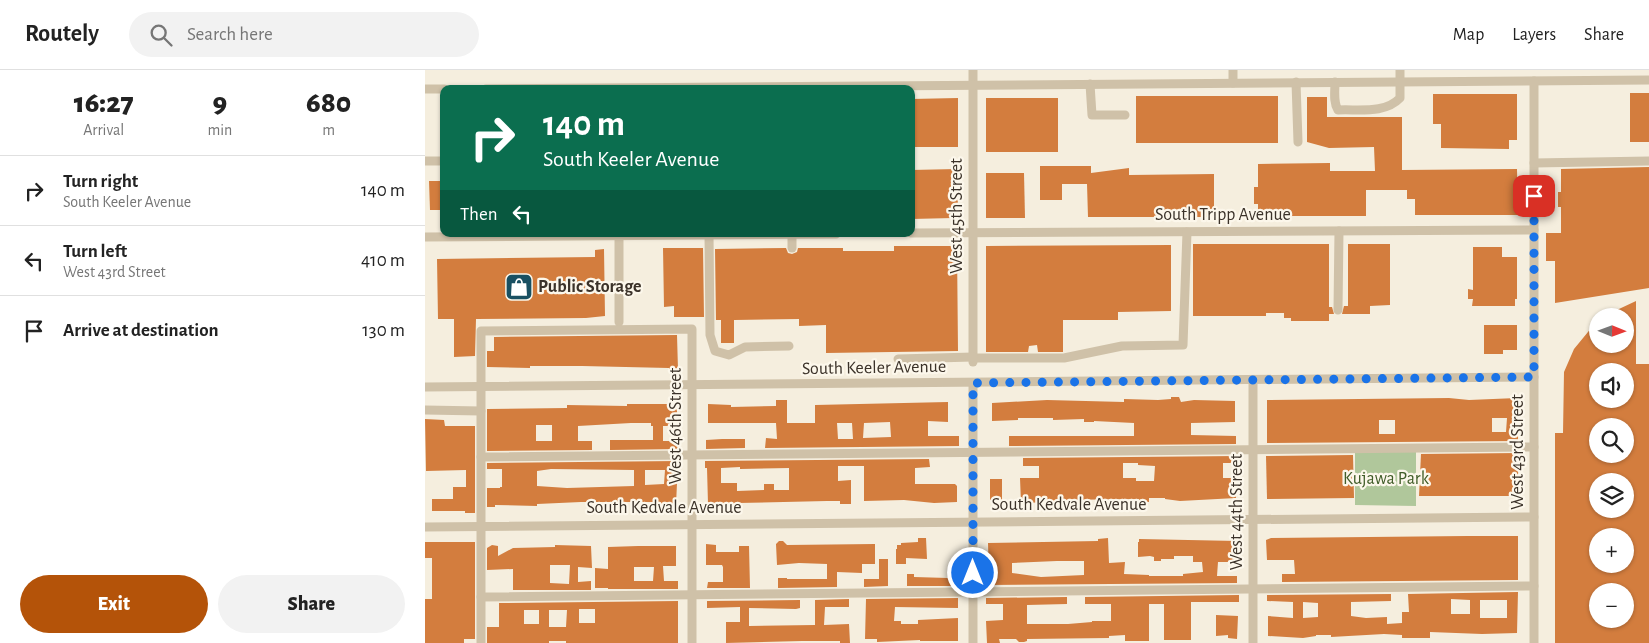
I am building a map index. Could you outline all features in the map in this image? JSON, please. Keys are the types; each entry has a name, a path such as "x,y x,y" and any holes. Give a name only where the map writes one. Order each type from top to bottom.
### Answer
{"street":[{"name":"West 45th Street","path":"973,70 973,359"},
{"path":"1233,70 1233,83"},
{"path":"1335,82 1335,98 1338,110 1385,108 1400,98 1400,70"},
{"path":"915,86 1649,80"},
{"name":"West 43rd Street","path":"1534,81 1534,643"},
{"path":"1297,82 1299,142"},
{"path":"1090,84 1092,115 1125,115"},
{"path":"425,89 440,89"},
{"path":"425,161 440,160"},
{"path":"1534,163 1649,161"},
{"name":"South Tripp Avenue","path":"915,233 1534,230"},
{"path":"1338,310 1339,231"},
{"path":"898,359 1064,358 1122,346 1183,345 1187,232"},
{"path":"425,237 440,237"},
{"path":"619,237 619,322"},
{"path":"709,237 710,335 715,351 729,355 745,347 789,346"},
{"path":"792,237 792,248"},
{"name":"West 46th Street","path":"481,388 481,331 692,329 692,643"},
{"name":"South Keeler Avenue","path":"425,387 481,388 1534,377"},
{"name":"West 44th Street","path":"1253,380 1253,643"},
{"path":"973,383 973,643"},
{"path":"481,388 481,643"},
{"path":"425,410 481,411"},
{"path":"481,457 1534,447"},
{"name":"South Kedvale Avenue","path":"425,527 1534,517"},
{"path":"481,597 1534,586"}],"green space":[{"name":"Kujawa Park","path":"1355,452 1416,452 1416,506 1355,505"}],"building":[{"path":"1630,93 1649,93 1649,142 1630,142"},
{"path":"1433,94 1517,94 1517,140 1509,140 1509,149 1441,148 1441,124 1433,124"},
{"path":"1136,96 1278,96 1278,143 1136,143"},
{"path":"1307,97 1327,97 1327,117 1402,117 1402,170 1517,169 1518,215 1415,215 1415,199 1407,199 1407,190 1366,190 1366,216 1258,216 1258,204 1254,204 1254,187 1258,187 1258,164 1330,163 1330,171 1375,171 1374,147 1329,148 1307,142"},
{"path":"958,98 958,147 915,147 915,99"},
{"path":"986,98 1058,98 1058,152 986,152"},
{"path":"1040,166 1091,166 1091,173 1129,168 1129,175 1214,174 1214,217 1088,217 1087,184 1062,184 1062,200 1040,200"},
{"path":"1649,167 1649,288 1555,303 1555,261 1546,261 1546,233 1561,233 1561,207 1558,207 1558,192 1561,192 1561,169"},
{"path":"957,169 958,211 953,218 915,219 915,170"},
{"path":"986,173 1024,173 1025,218 986,218"},
{"path":"429,181 440,181 440,210 430,210"},
{"path":"1193,244 1329,244 1329,307 1332,307 1334,314 1329,314 1329,321 1291,321 1291,318 1284,318 1284,313 1266,313 1266,316 1193,316"},
{"path":"1348,244 1390,244 1390,305 1370,306 1370,314 1342,314 1344,306 1348,306"},
{"path":"1171,245 1171,311 1118,312 1118,320 1063,320 1063,352 1038,352 1037,345 1029,346 1028,352 986,352 986,246"},
{"path":"894,246 957,246 958,351 826,353 826,325 799,326 799,319 734,320 734,343 721,343 721,320 716,320 715,249 786,248 788,253 792,254 797,252 798,248 843,248 843,251 894,251"},
{"path":"1473,247 1502,247 1502,257 1517,257 1517,299 1515,299 1515,306 1472,306 1473,299 1468,299 1468,289 1473,290"},
{"path":"663,248 703,248 704,317 674,317 674,306 664,307"},
{"path":"604,249 605,316 586,318 476,319 475,356 454,357 454,319 438,319 437,259 595,257 595,250"},
{"path":"1636,301 1636,364 1649,364 1649,643 1555,643 1555,433 1563,433 1564,372 1574,349 1589,331 1589,353 1634,353 1634,308 1621,308"},
{"path":"1484,325 1517,325 1517,350 1503,350 1503,354 1484,354"},
{"path":"677,335 678,370 669,370 669,368 582,366 487,367 487,351 494,351 494,337"},
{"path":"1171,397 1179,397 1181,402 1194,400 1235,401 1235,422 1191,423 1191,435 1236,436 1236,444 1009,446 1009,436 1134,436 1134,423 1084,422 1084,419 1053,420 1053,418 1018,418 1018,420 992,421 992,403 1047,400 1124,402 1124,399 1158,400 1171,399"},
{"path":"1449,398 1469,400 1517,398 1518,441 1267,443 1267,400","holes":["1492,418 1507,418 1506,432 1492,432","1379,420 1395,420 1395,434 1379,434"]},
{"path":"776,400 787,400 787,423 815,423 815,405 948,402 948,422 928,421 928,436 959,436 959,446 765,448 766,438 777,439 776,423 708,423 708,404 731,405 731,407 776,406","holes":["890,422 891,437 863,438 864,423","837,423 852,423 853,439 838,439"]},
{"path":"627,404 675,404 677,406 677,426 663,426 663,441 678,441 678,449 610,450 610,440 653,440 653,426 651,426 651,423 631,423 578,426 578,441 592,441 592,450 487,451 487,409 567,408 567,405 627,406","holes":["536,425 552,425 552,441 536,441"]},
{"path":"425,419 444,420 445,426 475,426 475,513 465,513 465,511 432,511 432,499 453,499 453,487 466,487 466,470 426,471"},
{"path":"745,439 745,448 706,449 706,440"},
{"path":"1519,453 1517,496 1419,496 1421,454"},
{"path":"1353,455 1354,498 1267,499 1266,456"},
{"path":"1238,456 1238,463 1223,463 1223,478 1236,478 1236,498 1180,501 1165,498 1149,498 1149,502 1139,502 1139,499 1057,500 1054,502 1021,503 1020,478 1039,478 1039,466 1023,466 1023,458","holes":["1123,463 1138,463 1138,465 1155,466 1154,481 1136,481 1136,478 1123,478"]},
{"path":"929,459 930,467 915,468 915,484 955,484 957,486 957,502 864,501 864,466 838,466 838,481 851,480 851,504 840,504 840,501 737,503 737,507 728,507 728,504 708,504 707,468 705,468 705,461","holes":["740,467 740,469 789,468 789,490 774,490 774,484 764,484 764,490 737,491 737,483 721,483 721,468"]},
{"path":"678,461 676,505 652,505 652,502 581,502 537,504 537,506 495,505 495,507 487,507 487,488 502,487 502,469 487,469 487,463","holes":["551,469 634,470 634,486 567,488 537,486 537,471","645,470 665,470 664,484 645,485"]},
{"path":"990,479 1002,479 1002,500 990,500"},
{"path":"1518,536 1518,580 1282,582 1282,574 1295,574 1294,560 1267,560 1266,540 1271,538"},
{"path":"918,538 926,538 927,559 906,558 906,564 896,564 897,545 918,542"},
{"path":"1108,538 1109,563 1125,562 1124,574 1149,576 1183,576 1183,574 1203,572 1202,562 1193,562 1193,556 1174,556 1174,559 1161,559 1161,561 1154,561 1154,557 1150,556 1138,557 1139,539 1237,541 1237,562 1218,562 1217,576 1237,576 1237,583 987,585 987,577 989,577 988,543 1098,541 1098,539","holes":["1084,561 1084,575 1041,577 1012,573 1012,563"]},
{"path":"779,541 783,541 787,545 875,544 875,564 862,564 862,573 837,572 837,587 778,588 778,578 827,579 827,564 799,563 777,565 776,544"},
{"path":"425,542 475,542 475,639 464,639 464,643 425,643 425,599 432,599 432,558 425,558"},
{"path":"706,544 716,545 716,552 739,552 739,546 749,546 750,588 707,588 708,582 723,582 723,567 722,565 706,565"},
{"path":"492,545 498,546 498,556 513,548 555,547 555,545 591,546 592,568 578,567 578,582 591,581 591,590 513,590 513,569 487,570 487,548","holes":["550,565 570,565 569,584 550,583"]},
{"path":"676,546 676,566 663,566 664,581 678,581 678,589 595,588 595,568 608,569 608,547","holes":["634,567 654,567 653,581 634,581"]},
{"path":"879,559 888,559 888,586 864,587 864,579 879,579"},
{"path":"948,569 959,570 959,586 907,586 907,574 914,574 914,577 948,578"},
{"path":"1518,592 1517,633 1430,632 1430,638 1402,638 1402,635 1384,634 1331,637 1331,635 1316,635 1303,638 1268,636 1268,616 1293,618 1293,602 1267,601 1267,595 1391,594 1391,601 1351,602 1351,616 1366,618 1387,617 1387,624 1402,623 1402,612 1409,612 1408,594","holes":["1451,599 1470,600 1470,614 1451,614","1480,600 1507,600 1507,618 1480,618","1303,602 1318,603 1318,617 1303,618"]},
{"path":"1239,595 1239,602 1191,602 1191,640 1164,640 1164,604 1149,604 1149,641 1125,641 1125,635 1109,636 1109,638 1027,639 1024,642 1019,642 1016,639 999,639 1000,643 987,643 986,621 1003,620 1003,604 986,604 986,598 1067,597 1067,604 1027,605 1027,624 1068,624 1111,621 1111,604 1085,604 1085,597"},
{"path":"958,598 958,608 895,607 894,621 901,621 901,624 918,624 918,620 958,618 958,641 877,642 877,639 865,639 866,599"},
{"path":"849,599 849,607 825,607 824,625 849,624 850,643 840,643 840,641 802,641 726,643 726,622 740,622 740,607 707,608 707,601 800,600 800,608 796,609 749,608 749,626 815,625 815,600"},
{"path":"678,601 678,643 566,643 566,641 549,641 549,643 487,643 487,627 499,627 499,603","holes":["579,609 595,609 595,623 579,623","524,610 539,610 539,624 524,624","549,610 567,610 566,627 549,627"]},
{"path":"1216,615 1238,616 1237,639 1228,638 1228,635 1216,636"}],"place":[{"name":"Public Storage","path":"519,287"}],"route":[{"path":"973,573 973,383 1534,377 1534,196"}]}
